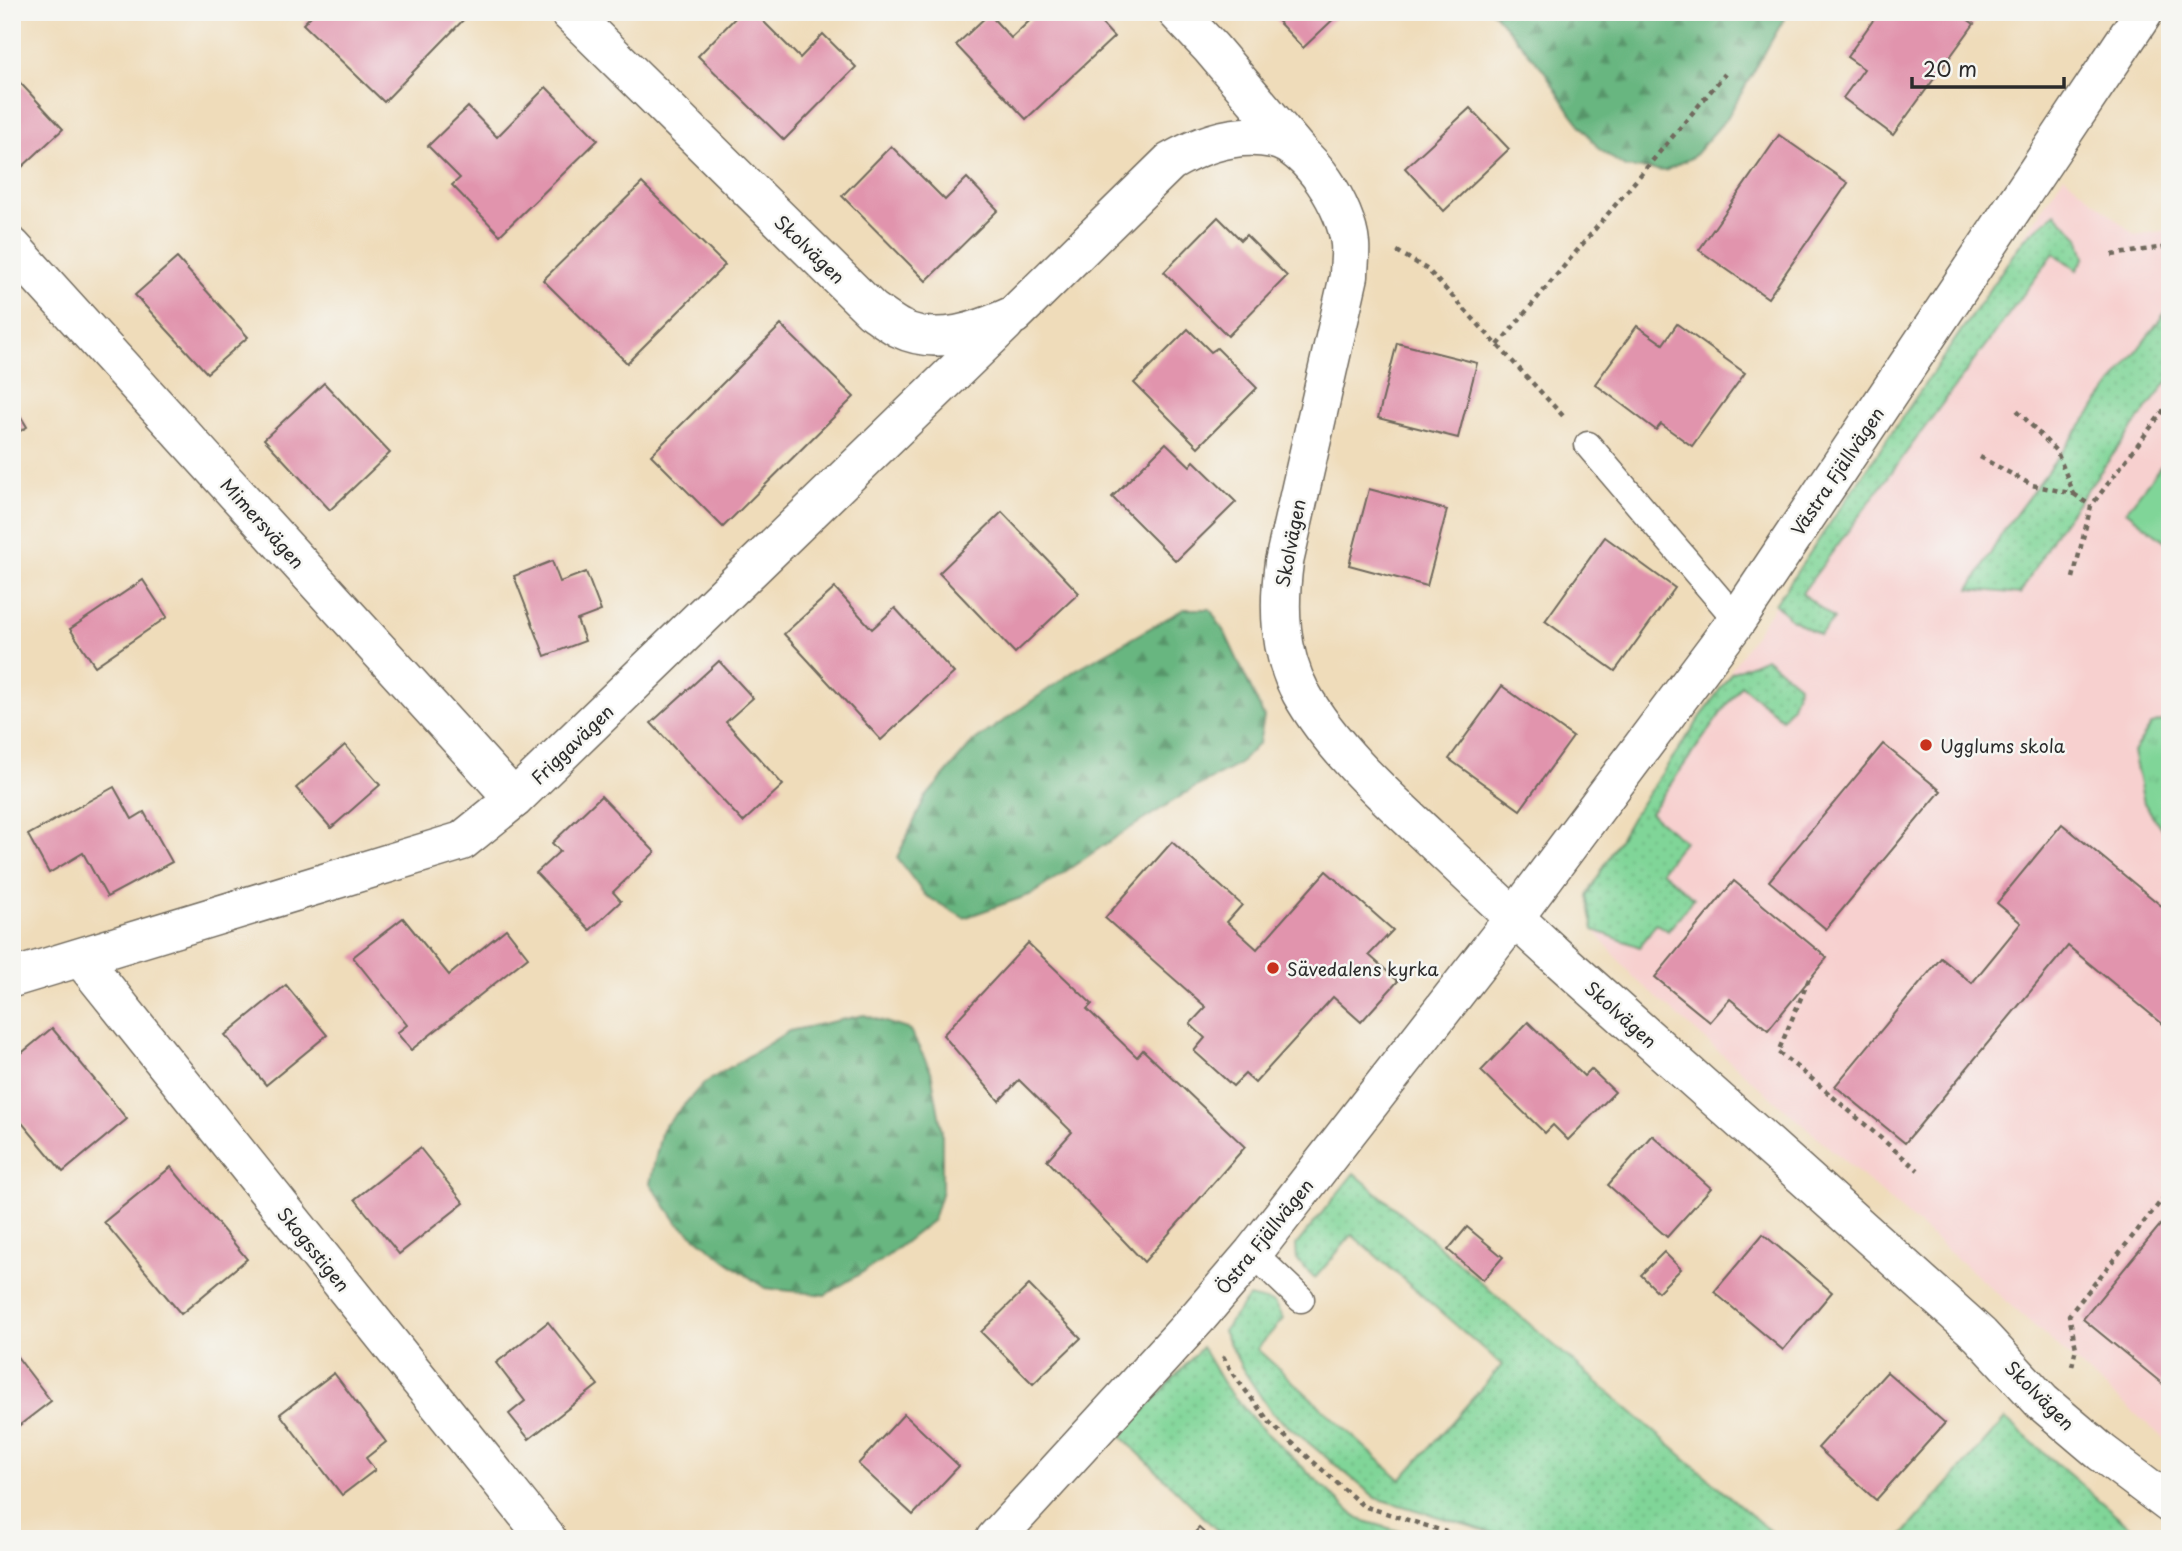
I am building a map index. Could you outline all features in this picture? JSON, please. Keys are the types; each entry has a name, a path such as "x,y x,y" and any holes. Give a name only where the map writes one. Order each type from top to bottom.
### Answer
{"street":[{"name":"Skolvägen","path":"569,12 872,310 901,328 932,337 960,334 989,326 1014,314 1170,162 1193,149 1246,136 1276,139 1300,154 1335,200 1343,216 1350,242 1349,276 1284,562 1279,596 1289,665 1301,692 1320,723 1374,785 1514,918 1980,1335 2042,1402 2101,1452 2170,1504"},
{"path":"1177,12 1211,48 1300,154"},
{"name":"Västra Fjällvägen","path":"1514,918 1737,620 2144,12"},
{"name":"Mimersvägen","path":"12,247 514,799"},
{"name":"Friggavägen","path":"12,978 462,841 514,799 1014,314"},
{"name":"Östra Fjällvägen","path":"995,1539 1200,1315 1253,1253 1514,918"},
{"name":"Skogsstigen","path":"81,958 547,1539"}],"lane":[{"path":"1588,445 1737,620"},
{"path":"1253,1253 1301,1299"}],"path":[{"path":"1497,345 1725,74"},
{"path":"2112,254 2170,246"},
{"path":"1428,271 1588,445"},
{"path":"2073,578 2091,506 2170,402"},
{"path":"2014,407 2057,452 2074,494"},
{"path":"1980,457 2032,485 2074,494 2091,506"},
{"path":"1809,979 1778,1052 1918,1170"},
{"path":"2042,1402 2071,1371 2076,1348 2068,1315 2170,1190"},
{"path":"1200,1315 1233,1374 1271,1424 1363,1507 1469,1539"}],"shaded area":[{"name":"Ugglums skola","path":"2064,176 2135,235 2170,230 2170,1444 1633,977 1594,930 1587,896 1632,817"}],"green space":[{"path":"1493,12 1788,12 1727,118 1693,157 1665,171 1625,167 1599,149 1571,113 1543,69"},
{"path":"2055,213 2079,237 2085,257 2077,270 2054,253 1802,593 1834,619 1820,635 1792,620 1775,604 2023,240"},
{"path":"2170,306 2170,378 2057,530 2020,594 1970,589 2004,530"},
{"path":"2170,454 2170,545 2126,511"},
{"path":"1184,609 1210,609 1226,635 1264,717 1259,743 1238,765 1194,788 1032,894 964,918 925,895 897,858 925,798 972,743 1077,669"},
{"path":"1766,658 1799,685 1792,706 1782,719 1741,685 1650,813 1684,841 1661,871 1694,898 1668,931 1656,923 1640,947 1594,930 1587,896 1632,817 1731,673"},
{"path":"2170,718 2170,838 2144,803 2133,752 2152,724"},
{"path":"864,1015 910,1030 931,1071 942,1132 942,1190 933,1220 881,1261 825,1295 765,1288 677,1222 650,1183 662,1129 703,1084 789,1031"},
{"path":"1354,1173 1779,1539 1513,1539 1376,1498 1271,1412 1242,1368 1223,1331 1249,1297 1274,1303 1283,1319 1257,1349 1401,1480 1502,1365 1352,1235 1315,1278 1297,1260 1296,1245"},
{"path":"1202,1347 1224,1385 1259,1426 1358,1519 1426,1539 1226,1539 1121,1436"},
{"path":"2005,1419 2144,1539 1899,1539"}],"building":[{"path":"315,12 471,12 384,102 303,24"},
{"path":"741,12 754,12 800,58 823,34 856,67 784,140 698,56"},
{"path":"1039,12 1091,12 1114,37 1026,119 956,45 989,14 1011,38"},
{"path":"1269,12 1341,12 1303,48"},
{"path":"1879,12 1898,12 1904,16 1906,12 1957,12 1974,24 1893,135 1843,98 1864,69 1847,57"},
{"path":"12,74 63,129 21,168 12,158"},
{"path":"546,87 598,140 500,235 452,185 460,178 428,146 468,107 497,137"},
{"path":"1470,108 1509,149 1444,211 1405,168"},
{"path":"1779,135 1848,183 1768,298 1699,250"},
{"path":"891,146 945,200 967,178 998,210 926,281 842,196"},
{"path":"642,183 725,265 627,363 543,280"},
{"path":"1218,217 1241,240 1246,235 1287,276 1228,336 1164,272"},
{"path":"177,258 248,337 207,373 135,295"},
{"path":"1677,324 1745,373 1692,446 1661,424 1656,430 1595,384 1637,326 1663,344"},
{"path":"781,325 854,397 723,527 651,455"},
{"path":"1188,329 1211,352 1217,348 1257,388 1198,447 1134,383"},
{"path":"1397,343 1477,363 1458,438 1378,418"},
{"path":"324,383 390,453 330,510 264,439"},
{"path":"12,402 27,427 12,436"},
{"path":"1166,443 1190,466 1194,461 1236,502 1176,561 1112,497"},
{"path":"1369,489 1447,510 1427,586 1349,565"},
{"path":"1002,512 1079,593 1015,653 939,573"},
{"path":"1605,537 1675,588 1615,671 1545,621"},
{"path":"552,561 560,582 586,572 601,611 577,620 585,641 545,656 514,576"},
{"path":"143,580 167,617 95,666 70,629"},
{"path":"835,588 872,629 895,608 954,673 881,740 784,634"},
{"path":"719,661 753,698 726,722 783,785 743,822 651,723"},
{"path":"1502,686 1573,737 1520,810 1449,759"},
{"path":"1883,744 1941,791 1826,929 1769,881"},
{"path":"345,745 380,785 331,828 296,788"},
{"path":"114,787 132,819 144,812 172,862 107,897 83,853 49,873 28,835"},
{"path":"601,796 655,852 613,892 621,901 590,930 536,873 560,851 552,843"},
{"path":"2062,824 2170,913 2170,1030 2068,946 1905,1143 1835,1086 1941,958 1972,983 2021,923 1997,903"},
{"name":"Sävedalens kyrka","path":"1172,842 1242,905 1227,922 1257,949 1326,871 1393,930 1369,955 1398,981 1361,1022 1333,997 1255,1083 1245,1074 1233,1086 1194,1051 1205,1038 1190,1024 1206,1007 1105,918"},
{"path":"1734,881 1827,958 1768,1030 1730,999 1710,1022 1655,977"},
{"path":"403,918 449,975 506,929 528,957 411,1050 397,1033 407,1025 353,957"},
{"path":"1028,943 1092,1004 1087,1009 1137,1057 1143,1050 1245,1147 1144,1262 1047,1160 1072,1132 1019,1080 999,1101 943,1035"},
{"path":"286,985 327,1035 266,1085 225,1035"},
{"path":"1528,1022 1584,1076 1591,1069 1615,1092 1568,1140 1553,1125 1545,1133 1481,1071"},
{"path":"52,1028 127,1119 63,1172 12,1111 12,1061"},
{"path":"1652,1135 1711,1188 1667,1237 1608,1185"},
{"path":"420,1148 464,1203 399,1254 355,1199"},
{"path":"171,1167 247,1259 181,1314 104,1222"},
{"path":"2170,1213 2170,1390 2083,1319"},
{"path":"1467,1227 1503,1257 1483,1280 1448,1250"},
{"path":"1763,1234 1832,1292 1783,1350 1714,1292"},
{"path":"1664,1252 1681,1269 1658,1292 1641,1275"},
{"path":"1029,1285 1081,1338 1033,1384 981,1332"},
{"path":"548,1322 598,1385 529,1439 509,1414 525,1401 496,1363"},
{"path":"12,1350 51,1401 12,1431"},
{"path":"1887,1372 1945,1423 1876,1500 1818,1448"},
{"path":"334,1373 386,1442 366,1458 375,1470 342,1495 280,1414"},
{"path":"904,1414 959,1466 913,1515 858,1464"},
{"path":"1199,1528 1211,1539 1189,1539"}],"place":[{"name":"Ugglums skola","path":"1926,745"},
{"name":"Sävedalens kyrka","path":"1273,968"}]}
